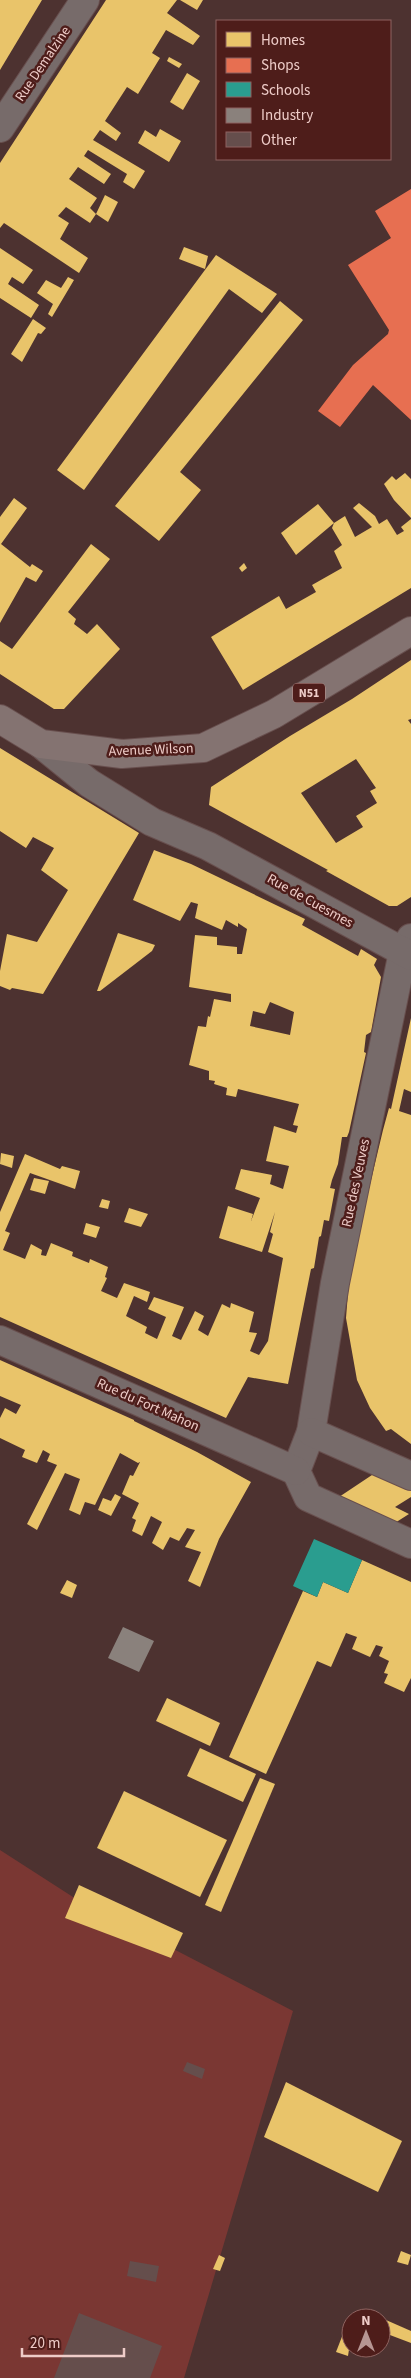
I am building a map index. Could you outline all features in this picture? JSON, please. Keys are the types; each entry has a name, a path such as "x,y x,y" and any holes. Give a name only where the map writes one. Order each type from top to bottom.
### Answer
{"main road":[{"name":"Avenue Wilson","path":"41,744 122,754 203,748 274,714 411,631"},
{"name":"N51","path":"0,719 41,744"}],"street":[{"name":"Rue Demalzine","path":"0,128 85,0"},
{"name":"Rue de Cuesmes","path":"41,744 89,783 152,822 208,846 408,949"},
{"name":"Rue des Veuves","path":"296,1471 311,1432 335,1283 408,949"},
{"name":"Rue du Fort Mahon","path":"0,1340 296,1471"},
{"path":"311,1432 411,1476"},
{"path":"296,1471 308,1496 411,1544"}],"shaded area":[{"path":"0,1850 73,1897 293,2011 184,2378 0,2378"}],"building: Homes":[{"path":"0,0 42,0 0,70"},
{"path":"106,0 177,0 167,13 200,36 193,45 166,30 152,53 160,58 138,94 127,87 105,121 121,133 116,141 100,130 93,140 145,171 134,189 123,182 127,174 88,150 84,156 111,174 104,184 78,167 69,179 97,198 90,208 96,214 90,223 66,207 58,216 69,223 60,239 88,258 79,273 4,223 0,228 0,163"},
{"path":"180,0 203,0 197,10"},
{"path":"169,57 182,64 179,68 167,61"},
{"path":"187,73 200,81 183,110 170,102"},
{"path":"160,129 181,141 169,162 138,143 145,130 156,137"},
{"path":"105,195 118,202 108,222 96,214"},
{"path":"184,247 208,256 205,269 179,259"},
{"path":"0,248 33,270 23,284 12,277 8,284 39,305 31,318 0,298"},
{"path":"216,255 277,294 262,313 229,289 84,490 57,470"},
{"path":"68,277 74,280 52,317 48,314 53,304 37,293 46,280 61,288"},
{"path":"280,301 303,320 180,472 201,490 159,541 115,506"},
{"path":"33,319 46,328 41,334 38,333 22,362 11,354"},
{"path":"405,473 411,479 411,518 394,500 384,484 392,476 396,480"},
{"path":"14,498 27,508 1,544 30,567 32,564 43,571 36,582 26,577 0,623 0,517"},
{"path":"359,503 375,516 379,524 387,519 397,535 404,531 401,527 411,519 411,588 243,690 211,637 279,596 286,609 316,592 312,585 342,568 334,551 342,545 332,528 334,523 345,516 355,537 372,527 353,508"},
{"path":"318,504 334,523 296,555 281,533"},
{"path":"91,544 110,559 68,612 76,619 74,624 87,634 97,624 120,649 64,709 54,709 0,674 0,641 12,649"},
{"path":"244,563 247,568 242,572 239,568"},
{"path":"411,660 411,719 408,720 411,724 411,897 397,906 389,906 326,871 328,870 209,805 211,787","holes":["356,759 376,788 370,791 377,803 356,816 363,827 336,843 301,793"]},
{"path":"0,748 139,833 43,994 12,988 10,990 0,986 0,971 7,934 37,942 68,890 41,870 54,848 33,837 26,848 0,831"},
{"path":"154,850 191,864 305,919 302,925 358,956 361,949 377,959 374,965 381,977 371,1032 366,1035 364,1052 366,1053 349,1132 347,1137 342,1137 338,1164 330,1188 335,1189 329,1221 324,1220 321,1236 319,1237 314,1268 311,1269 288,1384 248,1377 226,1418 0,1317 0,1212 25,1154 60,1169 62,1166 80,1171 75,1189 30,1173 5,1231 10,1233 3,1250 25,1259 31,1244 42,1250 41,1255 46,1256 51,1243 73,1252 72,1256 89,1263 90,1259 108,1267 105,1277 107,1278 101,1291 117,1298 124,1283 150,1292 147,1302 134,1296 126,1316 147,1327 145,1333 157,1339 166,1317 148,1309 154,1297 184,1307 172,1336 181,1340 195,1311 204,1316 198,1330 208,1336 222,1304 230,1308 231,1303 254,1312 249,1332 257,1333 250,1351 259,1355 268,1341 283,1258 268,1252 273,1234 270,1232 275,1212 262,1252 219,1238 228,1206 253,1214 251,1221 260,1198 235,1189 241,1169 272,1175 270,1184 283,1189 289,1166 266,1161 274,1126 296,1133 298,1126 293,1125 299,1104 238,1089 236,1097 226,1095 227,1088 214,1084 215,1081 209,1080 209,1071 189,1065 198,1026 206,1027 214,999 231,1002 231,994 189,987 195,935 217,937 217,945 237,947 237,954 242,954 247,929 238,923 238,927 226,920 222,930 195,918 198,904 191,902 180,921 133,900","holes":["270,1002 294,1012 290,1035 250,1026 253,1011 265,1014"]},
{"path":"118,933 155,945 152,951 100,991 97,991"},
{"path":"411,1018 411,1092 404,1089 399,1111 411,1115 411,1444 391,1429 386,1431 370,1408 357,1380 346,1318 350,1268 383,1130 389,1108 391,1109"},
{"path":"1,1153 14,1156 12,1168 0,1164"},
{"path":"34,1178 49,1181 45,1194 30,1190"},
{"path":"102,1199 110,1201 108,1209 99,1207"},
{"path":"129,1208 148,1214 141,1227 124,1222"},
{"path":"86,1223 100,1227 96,1238 83,1234"},
{"path":"0,1360 134,1420 251,1482 219,1539 200,1587 188,1581 201,1552 185,1547 195,1530 187,1528 179,1541 170,1537 163,1550 152,1543 162,1522 151,1516 142,1536 132,1531 136,1520 132,1518 139,1503 122,1494 130,1475 133,1476 140,1462 138,1463 120,1453 95,1505 85,1502 80,1515 69,1510 80,1479 65,1473 37,1530 27,1524 57,1465 47,1461 50,1454 43,1450 37,1463 22,1457 25,1450 0,1438 0,1418 5,1408 16,1414 21,1405 0,1396"},
{"path":"375,1473 411,1489 411,1497 395,1507 409,1514 387,1528 330,1503"},
{"path":"115,1494 121,1497 111,1516 98,1510 103,1498 111,1501"},
{"path":"362,1560 411,1582 411,1678 404,1692 384,1683 388,1674 384,1673 389,1661 379,1656 383,1647 376,1645 370,1657 352,1649 357,1637 346,1633 331,1667 317,1661 266,1774 229,1757 303,1591 317,1597 323,1582 348,1593"},
{"path":"67,1580 77,1585 72,1598 60,1593"},
{"path":"167,1698 220,1723 210,1746 156,1721"},
{"path":"200,1748 256,1774 243,1802 187,1776"},
{"path":"260,1778 275,1784 221,1912 205,1905"},
{"path":"124,1791 227,1840 200,1897 97,1848"},
{"path":"79,1885 183,1933 171,1958 65,1918"},
{"path":"286,2082 402,2141 378,2192 264,2137"},
{"path":"401,2251 411,2255 408,2265 397,2262"},
{"path":"219,2255 225,2258 220,2271 213,2269"},
{"path":"391,2322 411,2331 411,2343 391,2335"},
{"path":"341,2339 341,2354 336,2352"}],"building: Shops":[{"path":"411,189 411,420 373,385 340,427 318,411 353,365 388,334 389,330 348,265 391,238 375,211"}],"building: Schools":[{"path":"314,1539 362,1560 348,1593 323,1582 317,1597 293,1586"}],"building: Industry":[{"path":"123,1627 154,1641 139,1672 108,1658"}],"building: Other":[{"path":"187,2062 205,2069 202,2079 183,2071"},
{"path":"130,2261 159,2266 156,2282 127,2276"},
{"path":"79,2313 162,2346 150,2378 54,2378"}]}
